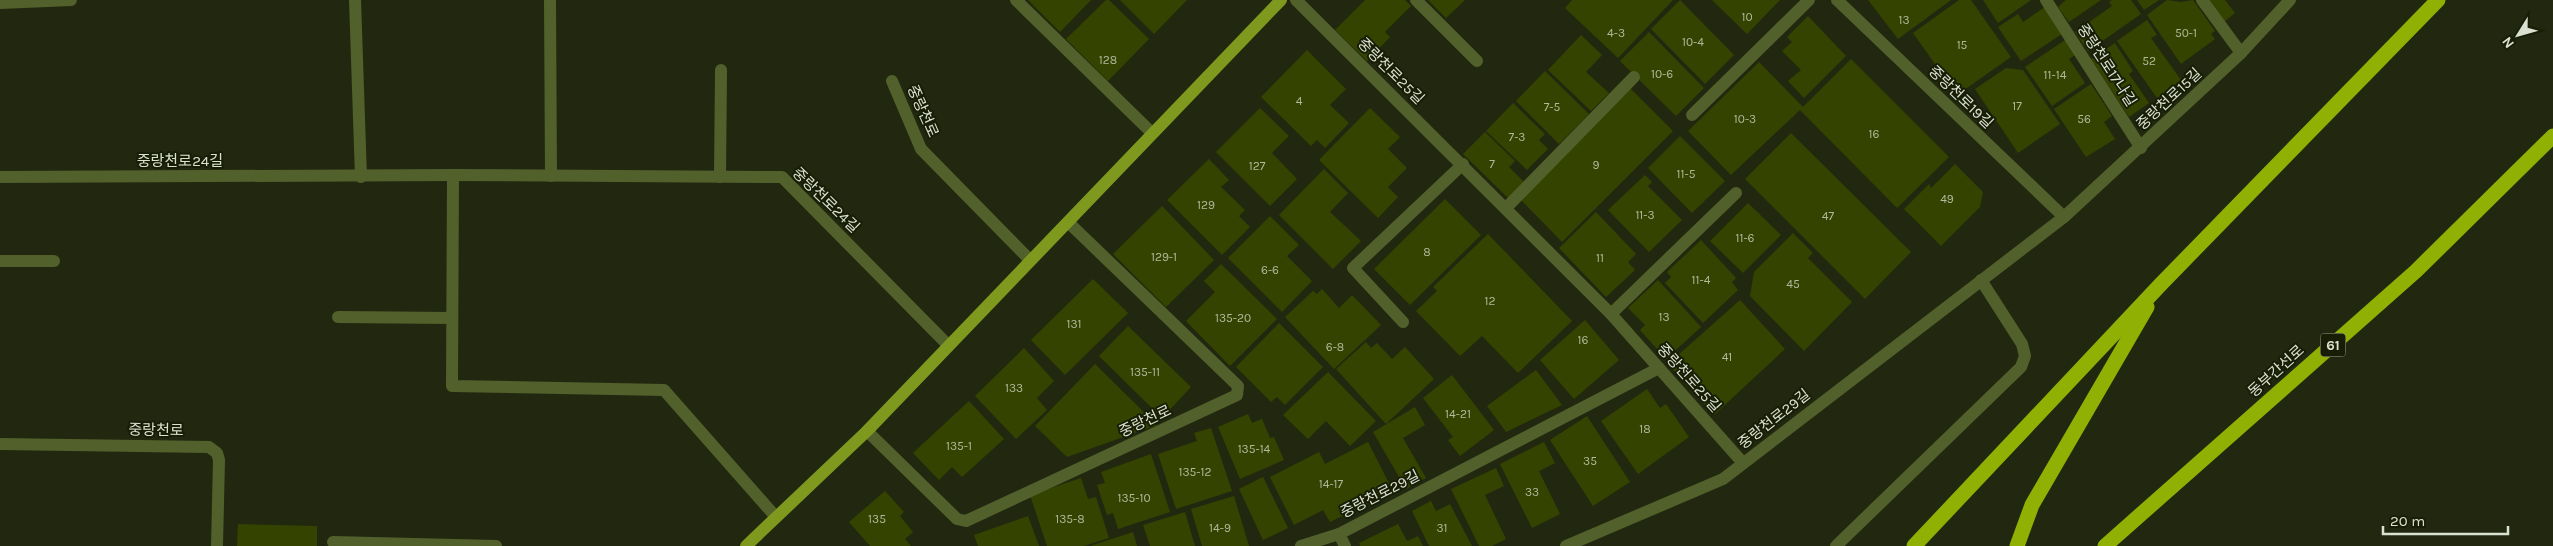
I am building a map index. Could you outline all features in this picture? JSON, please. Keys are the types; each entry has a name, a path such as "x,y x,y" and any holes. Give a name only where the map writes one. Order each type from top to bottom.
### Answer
{"highway":[{"path":"1914,546 2160,284 2438,0"},
{"name":"동부간선로","path":"2105,546 2416,271 2553,136"},
{"path":"2017,546 2032,505 2160,284"}],"main road":[{"path":"746,546 775,516 867,431 1281,0"}],"street":[{"path":"0,3 71,0"},
{"path":"355,0 361,177"},
{"path":"550,0 551,176"},
{"path":"1016,0 1152,133"},
{"name":"중랑천로25길","path":"1296,0 1463,164 1611,314 1743,463"},
{"path":"1416,0 1477,61"},
{"path":"1692,115 1809,0"},
{"name":"중랑천로19길","path":"1836,0 2064,217"},
{"name":"중랑천로17나길","path":"2046,0 2141,148"},
{"path":"2202,0 2241,53"},
{"name":"중랑천로15길","path":"2064,217 2141,148 2241,53 2290,0"},
{"path":"720,176 721,70"},
{"path":"1506,208 1634,77"},
{"name":"중랑천로","path":"892,81 921,149 1030,260"},
{"path":"1403,322 1353,268 1463,164"},
{"path":"453,175 452,386 664,390 775,516"},
{"name":"중랑천로24길","path":"0,177 361,177 453,175 782,177 948,345"},
{"path":"1611,314 1736,193"},
{"name":"중랑천로29길","path":"1566,546 1723,479 2064,217"},
{"name":"중랑천로","path":"867,431 957,519 966,521 1237,395 1238,386 1068,222"},
{"path":"0,261 54,261"},
{"path":"1836,546 2021,367 2025,356 2022,344 1981,280"},
{"path":"338,317 452,318"},
{"name":"중랑천로29길","path":"1301,546 1339,534 1659,368"},
{"name":"중랑천로","path":"0,444 209,447 215,451 219,460 217,546"},
{"path":"1339,534 1345,546"},
{"path":"333,542 496,546"}],"building":[{"path":"1028,0 1091,0 1060,32"},
{"path":"1106,0 1109,0 1149,39 1108,81 1066,39"},
{"path":"1120,0 1187,0 1154,34"},
{"path":"1365,0 1405,0 1411,6 1385,32 1390,37 1367,61 1335,30"},
{"path":"1428,0 1465,0 1446,18"},
{"path":"1572,0 1673,0 1618,58 1565,8"},
{"path":"1680,0 1734,55 1705,84 1651,29"},
{"path":"1712,0 1780,0 1747,34"},
{"path":"1868,0 1951,0 1898,39"},
{"path":"1959,0 1971,0 2011,57 1957,95 1913,33"},
{"path":"1983,0 2031,0 1998,23"},
{"path":"2066,0 2101,0 2069,22 2058,7"},
{"path":"2112,0 2131,0 2141,14 2088,51 2075,32 2112,6 2109,2"},
{"path":"2137,0 2159,0 2144,10"},
{"path":"2167,0 2181,2 2193,0 2215,31 2211,34 2215,39 2181,64 2147,15"},
{"path":"2207,0 2225,0 2235,13 2224,22"},
{"path":"2045,7 2062,34 2021,61 1998,27 2018,14 2023,22"},
{"path":"1808,16 1846,56 1804,98 1788,81 1801,70 1782,51 1792,42 1787,37"},
{"path":"2147,20 2157,35 2151,38 2181,80 2157,98 2117,41"},
{"path":"1649,32 1704,88 1676,116 1620,61"},
{"path":"1581,35 1602,55 1586,72 1609,93 1591,111 1548,70"},
{"path":"2065,40 2075,55 2069,59 2085,83 2052,106 2025,67"},
{"path":"2115,43 2133,71 2129,74 2149,103 2129,117 2091,59"},
{"path":"1307,50 1346,89 1330,105 1349,123 1325,148 1317,140 1311,146 1261,97"},
{"path":"1851,59 1949,157 1897,208 1800,110 1731,175 1688,131 1759,62 1803,107"},
{"path":"2006,68 2023,70 2060,124 2018,153 1975,89"},
{"path":"1545,71 1589,114 1559,144 1516,101"},
{"path":"2091,84 2112,116 2104,122 2115,139 2086,157 2054,109"},
{"path":"1630,88 1673,131 1562,242 1519,198"},
{"path":"1513,103 1545,134 1539,140 1548,149 1527,170 1486,131"},
{"path":"1260,108 1289,136 1272,153 1297,179 1270,206 1216,152"},
{"path":"1370,108 1400,137 1388,149 1407,168 1388,187 1398,197 1378,218 1319,160"},
{"path":"1485,132 1515,161 1509,167 1525,183 1509,199 1463,154"},
{"path":"1791,133 1911,252 1865,299 1745,179"},
{"path":"1680,136 1725,181 1692,213 1648,168"},
{"path":"1209,159 1229,180 1221,187 1245,210 1239,216 1250,227 1222,255 1167,200"},
{"path":"1955,164 1983,192 1980,207 1941,246 1904,209 1929,184 1931,188"},
{"path":"1324,169 1348,193 1330,212 1361,241 1333,269 1279,215"},
{"path":"1645,175 1652,182 1648,186 1682,220 1649,252 1608,210"},
{"path":"1445,199 1481,235 1410,305 1374,269"},
{"path":"1748,203 1781,235 1743,273 1710,241"},
{"path":"1162,206 1214,260 1166,307 1113,254"},
{"path":"1596,212 1636,254 1628,262 1635,270 1606,297 1559,248"},
{"path":"1270,216 1299,245 1287,256 1312,281 1282,312 1228,258"},
{"path":"1793,233 1813,253 1808,258 1852,302 1804,351 1750,296 1754,272"},
{"path":"1488,234 1572,321 1518,373 1482,336 1460,356 1416,311 1437,291 1433,287"},
{"path":"1701,240 1736,278 1732,282 1738,290 1703,323 1665,283 1671,277 1667,272"},
{"path":"1221,264 1277,319 1230,366 1186,321 1215,292 1204,281"},
{"path":"1093,279 1128,313 1065,375 1031,340"},
{"path":"1658,280 1701,327 1666,359 1640,330 1645,325 1628,308"},
{"path":"1322,289 1339,308 1352,295 1381,325 1334,369 1285,317 1313,291 1317,294"},
{"path":"1740,300 1785,349 1714,415 1668,364"},
{"path":"1585,320 1619,360 1574,399 1540,360"},
{"path":"1279,323 1323,367 1285,405 1277,397 1271,402 1236,367"},
{"path":"1128,326 1191,387 1162,418 1099,356"},
{"path":"1366,342 1371,348 1377,343 1392,359 1405,347 1434,379 1386,424 1336,369"},
{"path":"1024,348 1054,381 1037,398 1047,410 1016,439 975,396"},
{"path":"1095,364 1157,425 1067,457 1035,426"},
{"path":"1536,370 1562,405 1506,432 1487,406"},
{"path":"1328,372 1376,421 1350,446 1326,421 1308,439 1283,415"},
{"path":"1452,375 1494,430 1460,456 1448,440 1453,437 1423,398"},
{"path":"1647,389 1660,408 1666,404 1689,437 1638,474 1601,421"},
{"path":"969,401 1004,439 962,477 952,467 939,480 913,453"},
{"path":"1415,407 1425,425 1403,438 1426,478 1406,489 1373,432"},
{"path":"1248,414 1252,423 1262,419 1270,438 1274,437 1284,460 1240,479 1218,427"},
{"path":"1587,416 1630,482 1593,506 1550,440"},
{"path":"1211,428 1232,491 1176,509 1158,454 1197,441 1194,433"},
{"path":"1368,442 1393,491 1330,522 1323,510 1294,525 1270,477 1319,452 1325,464"},
{"path":"1544,442 1555,463 1539,471 1560,514 1532,528 1500,464"},
{"path":"1151,454 1170,512 1118,529 1113,513 1107,515 1097,485 1105,483 1101,472"},
{"path":"1496,468 1504,486 1485,495 1506,539 1492,546 1479,546 1451,489"},
{"path":"1263,477 1288,528 1263,540 1239,489"},
{"path":"1081,478 1088,499 1096,497 1109,538 1084,546 1047,546 1030,495"},
{"path":"885,491 904,512 900,516 913,532 905,539 911,546 870,546 849,522"},
{"path":"1234,496 1249,546 1202,546 1191,509"},
{"path":"1431,501 1436,511 1450,504 1472,546 1429,546 1412,511"},
{"path":"1185,512 1195,546 1150,546 1143,525"},
{"path":"1028,516 1039,546 978,546 974,535"},
{"path":"238,524 317,526 317,546 237,546"},
{"path":"1398,524 1407,541 1418,536 1423,546 1360,546 1359,543"},
{"path":"1133,532 1137,546 1090,546"}]}
